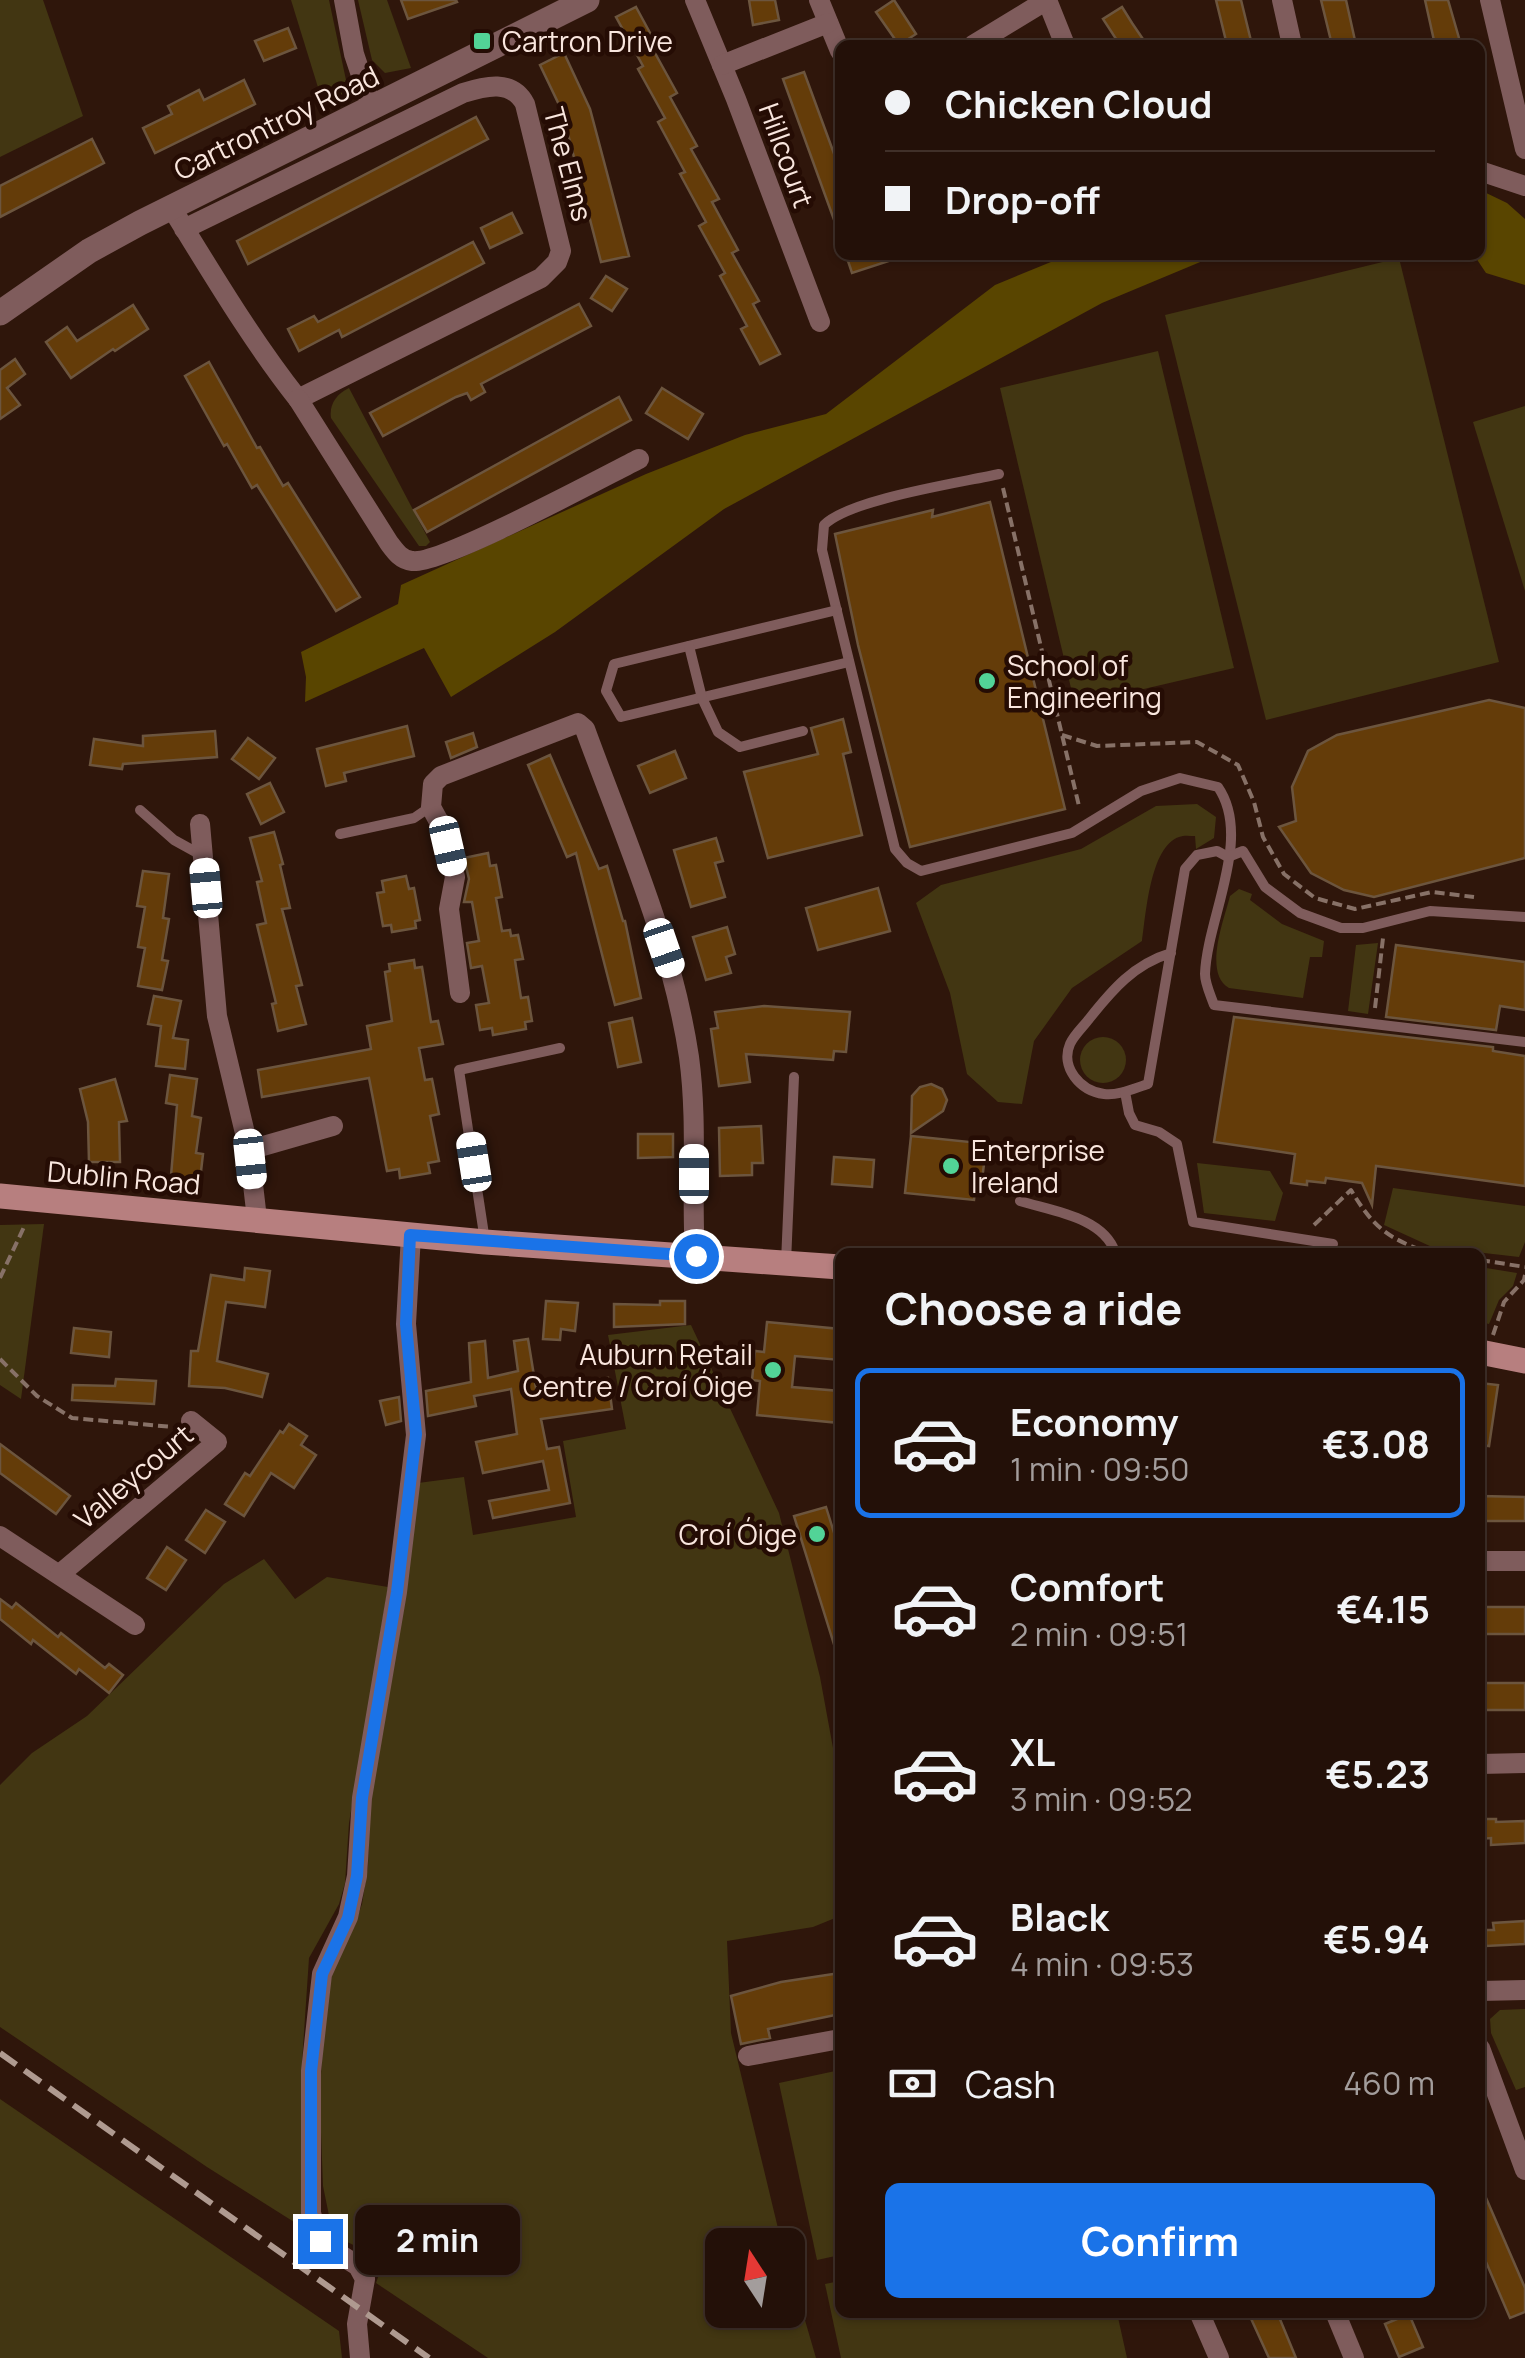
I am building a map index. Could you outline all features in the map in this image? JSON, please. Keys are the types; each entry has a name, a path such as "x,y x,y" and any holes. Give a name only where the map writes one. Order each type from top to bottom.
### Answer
{"main road":[{"name":"Dublin Road","path":"0,1196 486,1242 835,1267"},
{"path":"1485,1353 1525,1360"}],"street":[{"path":"344,0 354,54 372,108"},
{"name":"Cartrontroy Road","path":"0,312 89,252 178,218 372,108 587,0"},
{"name":"Hillcourt","path":"695,0 820,322"},
{"path":"819,0 835,40"},
{"path":"981,40 1047,0 1064,40"},
{"path":"1282,0 1291,40"},
{"path":"1490,0 1525,148"},
{"path":"722,65 828,23"},
{"name":"The Elms","path":"178,218 463,93 495,86 522,98 561,239 562,252 557,262 542,278 298,399"},
{"path":"1485,173 1525,186"},
{"path":"178,218 234,313 298,399 402,558 412,562 450,552 639,459"},
{"path":"460,993 449,909 456,876 444,831 431,807 433,784 441,776 574,722 584,729 671,967 694,1108 696,1256"},
{"path":"200,824 217,1016 249,1150 257,1219"},
{"path":"249,1150 333,1126"},
{"path":"360,2358 357,2324 365,2279 358,2266 320,2241 311,2213 311,2071 322,1974 348,1918 357,1876 362,1798 416,1434 406,1324 410,1235"},
{"name":"Valleycourt","path":"60,1574 217,1442 191,1420"},
{"path":"0,1536 135,1625"},
{"path":"1485,1562 1525,1562"},
{"path":"1485,1764 1525,1763"},
{"path":"1485,1990 1525,1990"},
{"path":"748,2056 835,2040"},
{"path":"1485,2062 1525,2170"},
{"path":"1202,2318 1220,2358"},
{"path":"1337,2318 1354,2358"}],"lane":[{"path":"999,474 834,516 824,525 822,550 836,610 896,849 907,863 921,872 1072,833 1142,791 1180,778 1218,787 1228,802 1228,857 1204,977 1214,1005 1525,1042"},
{"path":"836,610 614,664 606,691 622,717 849,662"},
{"path":"689,646 702,698 718,732 740,747 803,731"},
{"path":"340,834 414,818 431,807"},
{"path":"140,810 174,840 203,856"},
{"path":"1171,953 1139,966 1123,978 1071,1043 1067,1057 1072,1075 1088,1088 1105,1095 1148,1084 1171,953 1185,869 1197,854 1217,851 1228,857"},
{"path":"1228,857 1243,851 1265,887 1300,913 1341,928 1385,924 1430,911 1525,917"},
{"path":"486,1242 459,1070 560,1048"},
{"path":"786,1263 794,1077"},
{"path":"1125,1092 1135,1125 1159,1132 1177,1144 1193,1222 1333,1244"},
{"path":"1020,1202 1086,1222 1111,1241 1114,1248"}],"path":[{"path":"999,474 1079,806"},
{"path":"1062,735 1097,746 1197,742 1210,746 1238,765 1263,837 1284,874 1315,898 1356,908 1432,892 1475,898"},
{"path":"1374,1022 1388,903"},
{"path":"1290,1237 1306,1232 1351,1190 1368,1217 1392,1240 1415,1248"},
{"path":"0,1278 24,1227"},
{"path":"1485,1261 1525,1267"},
{"path":"1485,1350 1504,1302 1525,1275"},
{"path":"0,1359 37,1396 72,1418 184,1429 191,1420"}],"shaded area":[{"path":"0,0 43,0 83,116 0,157"},
{"path":"291,0 329,0 346,80 342,94 325,110"},
{"path":"358,0 387,0 411,68 385,73 372,60"},
{"path":"1485,192 1507,203 1525,219 1525,285 1486,273 1477,260 1485,260"},
{"path":"1056,260 1205,260 1102,303 724,509 555,632 451,697 424,648 305,702 301,652 398,604 401,585 646,474 745,435 826,414 995,285"},
{"path":"1399,260 1499,662 1266,720 1165,315"},
{"path":"1158,351 1234,668 1075,705 1000,388"},
{"path":"349,388 430,542 426,546 419,546 331,418 334,400"},
{"path":"1525,406 1525,591 1473,422"},
{"path":"1197,804 1216,817 1214,838 1196,849 1195,836 1181,836 1169,843 1151,883 1142,941 1072,988 1034,1041 1022,1104 998,1102 967,1074 950,993 916,903 941,885 1081,849 1156,806"},
{"path":"1239,889 1252,894 1250,900 1282,924 1324,941 1322,957 1310,957 1303,998 1229,988 1221,981 1216,959 1218,945 1230,896"},
{"path":"1378,943 1368,1014 1348,1011 1356,945"},
{"path":"1103,1037 1119,1044 1126,1060 1119,1076 1103,1083 1087,1076 1080,1060 1087,1044"},
{"path":"1197,1163 1270,1171 1283,1193 1275,1221 1204,1213"},
{"path":"1393,1188 1525,1206 1525,1242 1519,1257 1485,1253 1485,1248 1432,1247 1384,1225"},
{"path":"44,1224 21,1399 0,1385 0,1225"},
{"path":"1485,1268 1517,1273 1513,1286 1499,1300 1489,1324 1485,1323"},
{"path":"691,1325 779,1513 820,1677 835,1759 835,1918 813,1927 727,1941 731,2033 778,2228 705,2228 705,2328 805,2328 805,2320 816,2358 488,2358 376,2283 384,2260 333,2235 323,2186 323,2011 333,1962 354,1927 362,1904 368,1866 370,1787 418,1483 464,1477 473,1535 576,1517 563,1441 626,1429 608,1335"},
{"path":"264,1559 295,1599 327,1577 388,1587 349,1823 345,1883 339,1904 309,1958 302,2062 302,2227 0,2027 0,1785 32,1753 87,1716 224,1584"},
{"path":"1525,2009 1525,2087 1516,2090 1491,2033 1490,2019 1500,2010"},
{"path":"835,2071 835,2256 817,2260 779,2083"},
{"path":"0,2099 339,2331 342,2358 0,2358"},
{"path":"835,2282 835,2318 1118,2318 1127,2358 841,2358 825,2284"}],"building":[{"path":"401,0 456,0 457,2 408,19"},
{"path":"749,0 775,0 779,20 753,25"},
{"path":"894,0 916,34 907,40 896,40 876,12"},
{"path":"1216,0 1241,0 1251,40 1226,40"},
{"path":"1321,0 1346,0 1355,40 1331,40"},
{"path":"1425,0 1448,0 1460,40 1434,40"},
{"path":"636,7 655,42 650,44 677,93 670,97 697,146 691,149 719,199 712,202 738,250 732,253 759,301 753,304 780,354 760,364 741,329 747,326 720,276 725,273 699,226 706,222 680,174 685,172 658,122 665,118 616,17"},
{"path":"1122,7 1144,40 1117,40 1103,19"},
{"path":"288,28 296,48 264,61 255,41"},
{"path":"564,53 590,109 629,256 601,262 562,111 540,65"},
{"path":"804,72 835,156 835,222 783,79"},
{"path":"244,80 255,104 155,153 143,128 172,114 168,106 199,90 204,100"},
{"path":"476,117 488,139 248,264 237,241"},
{"path":"92,139 104,163 0,217 0,186"},
{"path":"512,213 522,233 490,248 481,228"},
{"path":"473,242 484,263 342,337 339,330 299,351 288,329 314,316 318,322"},
{"path":"848,260 892,260 852,273"},
{"path":"606,276 627,289 612,311 591,298"},
{"path":"579,304 591,326 481,384 485,392 471,400 467,393 456,397 383,436 370,413"},
{"path":"133,305 148,329 71,378 46,342 67,327 77,341"},
{"path":"15,359 25,374 7,388 20,405 0,419 0,370"},
{"path":"209,362 257,448 260,447 283,486 288,483 360,597 336,611 257,485 252,488 227,444 224,446 185,376"},
{"path":"662,388 703,414 688,439 646,413"},
{"path":"619,397 631,420 427,532 414,510"},
{"name":"School of Engineering","path":"990,502 1065,809 910,847 858,645 835,534 933,510 932,517"},
{"path":"1489,700 1525,708 1525,858 1374,897 1344,890 1311,873 1279,827 1296,821 1292,787 1308,751 1337,735"},
{"path":"843,719 851,752 843,754 862,835 768,858 744,772 818,754 811,728"},
{"path":"407,726 414,756 344,773 346,781 326,786 317,749"},
{"path":"215,731 217,757 123,764 122,769 90,765 94,739 143,746 143,736"},
{"path":"473,733 477,747 451,758 446,742"},
{"path":"248,738 275,758 259,779 232,759"},
{"path":"675,751 686,778 650,793 638,766"},
{"path":"550,755 599,869 607,866 625,921 641,998 615,1005 576,853 567,857 528,765"},
{"path":"270,783 284,812 261,824 247,794"},
{"path":"274,832 290,908 282,909 302,985 296,986 306,1024 278,1031 272,1004 276,1003 257,925 266,923 257,882 262,881 250,838"},
{"path":"716,838 723,861 715,863 725,897 691,907 674,850"},
{"path":"488,853 490,866 496,865 502,897 496,898 502,931 518,935 523,959 515,960 521,998 528,997 532,1021 525,1022 526,1029 493,1035 492,1028 480,1030 476,1005 489,1003 482,966 471,968 467,943 479,941 472,902 464,902 469,879 464,858"},
{"path":"143,871 169,874 163,918 169,919 162,960 168,961 162,990 138,986 145,948 138,947 145,907 137,906"},
{"path":"406,876 409,889 414,888 420,920 415,921 416,928 392,932 391,925 383,926 377,893 384,892 382,881"},
{"path":"878,888 890,931 818,950 806,908"},
{"path":"727,927 735,954 726,957 731,973 706,980 693,937"},
{"path":"1396,945 1525,962 1525,1010 1500,1006 1496,1030 1386,1017"},
{"path":"414,960 415,968 422,967 431,1022 438,1021 443,1044 419,1048 425,1080 432,1079 439,1114 430,1116 439,1161 428,1163 430,1173 400,1178 399,1169 387,1171 369,1078 262,1097 258,1070 371,1049 367,1026 392,1021 385,972 390,971 389,964"},
{"path":"154,996 181,1001 173,1038 188,1040 185,1069 156,1066 161,1026 148,1024"},
{"path":"764,1006 850,1012 846,1052 834,1051 833,1060 746,1054 750,1082 719,1086 711,1029 718,1028 715,1012"},
{"path":"1234,1017 1493,1047 1493,1051 1525,1056 1525,1186 1376,1166 1372,1205 1362,1183 1326,1178 1325,1183 1291,1183 1295,1154 1214,1142"},
{"path":"632,1018 641,1062 618,1067 609,1023"},
{"path":"170,1075 197,1079 192,1116 201,1118 196,1153 203,1154 200,1180 171,1176 177,1105 166,1103"},
{"path":"115,1079 127,1121 119,1122 120,1162 89,1162 88,1122 80,1089"},
{"path":"931,1084 942,1089 947,1100 943,1111 911,1133 912,1096 920,1087"},
{"path":"761,1126 763,1163 752,1163 752,1175 720,1176 719,1128"},
{"path":"638,1134 673,1134 673,1157 638,1158"},
{"path":"911,1136 980,1143 978,1163 984,1164 982,1180 976,1180 974,1200 905,1193"},
{"path":"834,1157 874,1160 872,1187 832,1184"},
{"path":"245,1268 270,1271 265,1307 226,1302 217,1361 268,1374 262,1397 225,1388 189,1386 191,1351 198,1351 211,1275 244,1280"},
{"path":"546,1301 578,1303 575,1331 561,1329 560,1340 543,1339"},
{"path":"660,1301 685,1301 685,1324 614,1327 614,1304 660,1305"},
{"name":"Auburn Retail Centre / Croí Óige","path":"767,1322 835,1329 835,1360 795,1356 792,1387 835,1391 835,1423 757,1415 760,1381 752,1380 755,1351 764,1352"},
{"path":"74,1328 111,1332 109,1357 71,1353"},
{"path":"528,1339 536,1388 608,1378 612,1409 541,1419 547,1449 559,1447 570,1503 493,1518 489,1501 549,1490 543,1461 483,1473 476,1442 517,1434 511,1389 474,1396 476,1406 428,1416 426,1391 471,1382 469,1343 485,1341 488,1378 518,1371 514,1341"},
{"path":"116,1379 156,1381 154,1404 72,1400 73,1385 115,1386"},
{"path":"1485,1384 1498,1385 1489,1446 1485,1446"},
{"path":"399,1397 401,1421 386,1425 380,1401"},
{"path":"289,1424 307,1436 301,1445 316,1455 294,1488 271,1473 244,1516 225,1504 245,1473 250,1476"},
{"path":"0,1444 70,1496 56,1514 0,1473"},
{"path":"1485,1496 1525,1497 1525,1521 1485,1521"},
{"name":"Croí Óige","path":"826,1507 835,1536 835,1648 794,1516"},
{"path":"206,1510 225,1522 205,1553 186,1540"},
{"path":"167,1547 186,1560 166,1590 147,1578"},
{"path":"0,1599 12,1608 16,1603 58,1637 61,1633 105,1668 109,1664 123,1675 109,1693 79,1669 76,1674 0,1619"},
{"path":"1485,1607 1525,1607 1525,1634 1485,1634"},
{"path":"1485,1683 1525,1683 1525,1710 1485,1710"},
{"path":"1485,1819 1525,1821 1525,1843 1491,1845 1491,1838 1485,1839"},
{"path":"1525,1921 1525,1944 1486,1946 1486,1930 1494,1930 1493,1923"},
{"path":"835,1974 835,2015 768,2029 770,2038 741,2044 731,1996 781,1982"},
{"path":"1485,2196 1525,2288 1525,2312 1510,2318 1485,2260"},
{"path":"1251,2318 1279,2318 1296,2358 1269,2358"},
{"path":"1411,2318 1423,2347 1399,2357 1385,2324"}],"railway":[{"path":"0,2053 429,2358"}],"place":[{"name":"Cartron Drive","path":"482,41"},
{"name":"School of Engineering","path":"987,681"},
{"name":"Enterprise Ireland","path":"951,1166"},
{"name":"Auburn Retail Centre / Croí Óige","path":"773,1370"},
{"name":"Croí Óige","path":"817,1534"}],"route":[{"path":"320,2241 311,2213 311,2071 322,1974 348,1918 357,1876 362,1798 397,1592 416,1434 406,1324 410,1235 696,1256"}]}
